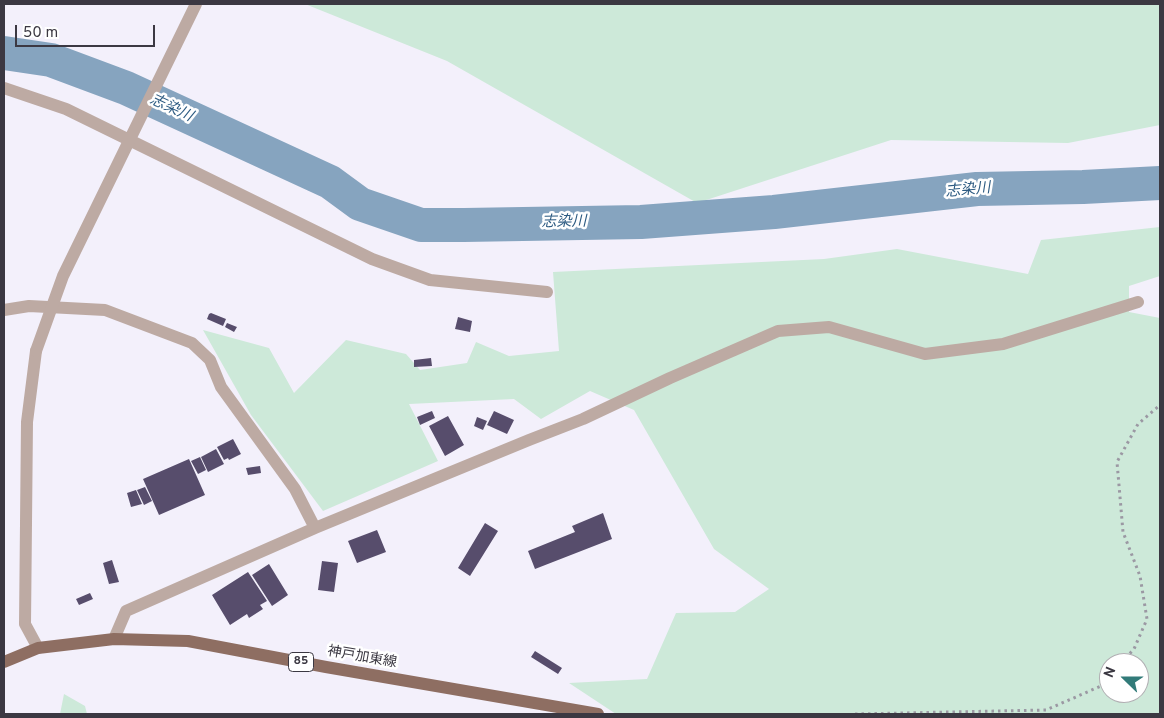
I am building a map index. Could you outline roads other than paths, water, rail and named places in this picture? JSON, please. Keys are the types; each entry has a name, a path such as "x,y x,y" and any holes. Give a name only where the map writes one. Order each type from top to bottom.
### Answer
{"main road":[{"name":"神戸加東線","path":"4,662 38,648 114,639 188,641 598,714"}],"street":[{"path":"38,648 26,624 27,422 36,351 63,276 196,4"},
{"path":"4,88 66,109 372,259 430,280 547,292"},
{"path":"114,639 126,610 315,528 583,419 670,378 778,331 829,327 925,354 1004,344 1138,302"},
{"path":"4,310 29,306 105,310 192,343 210,360 221,387 295,489 315,528"}],"waterway":[{"name":"志染川","path":"4,53 51,60 126,88 330,182 360,204 421,225 641,222 774,212 977,189 1160,183"}]}
